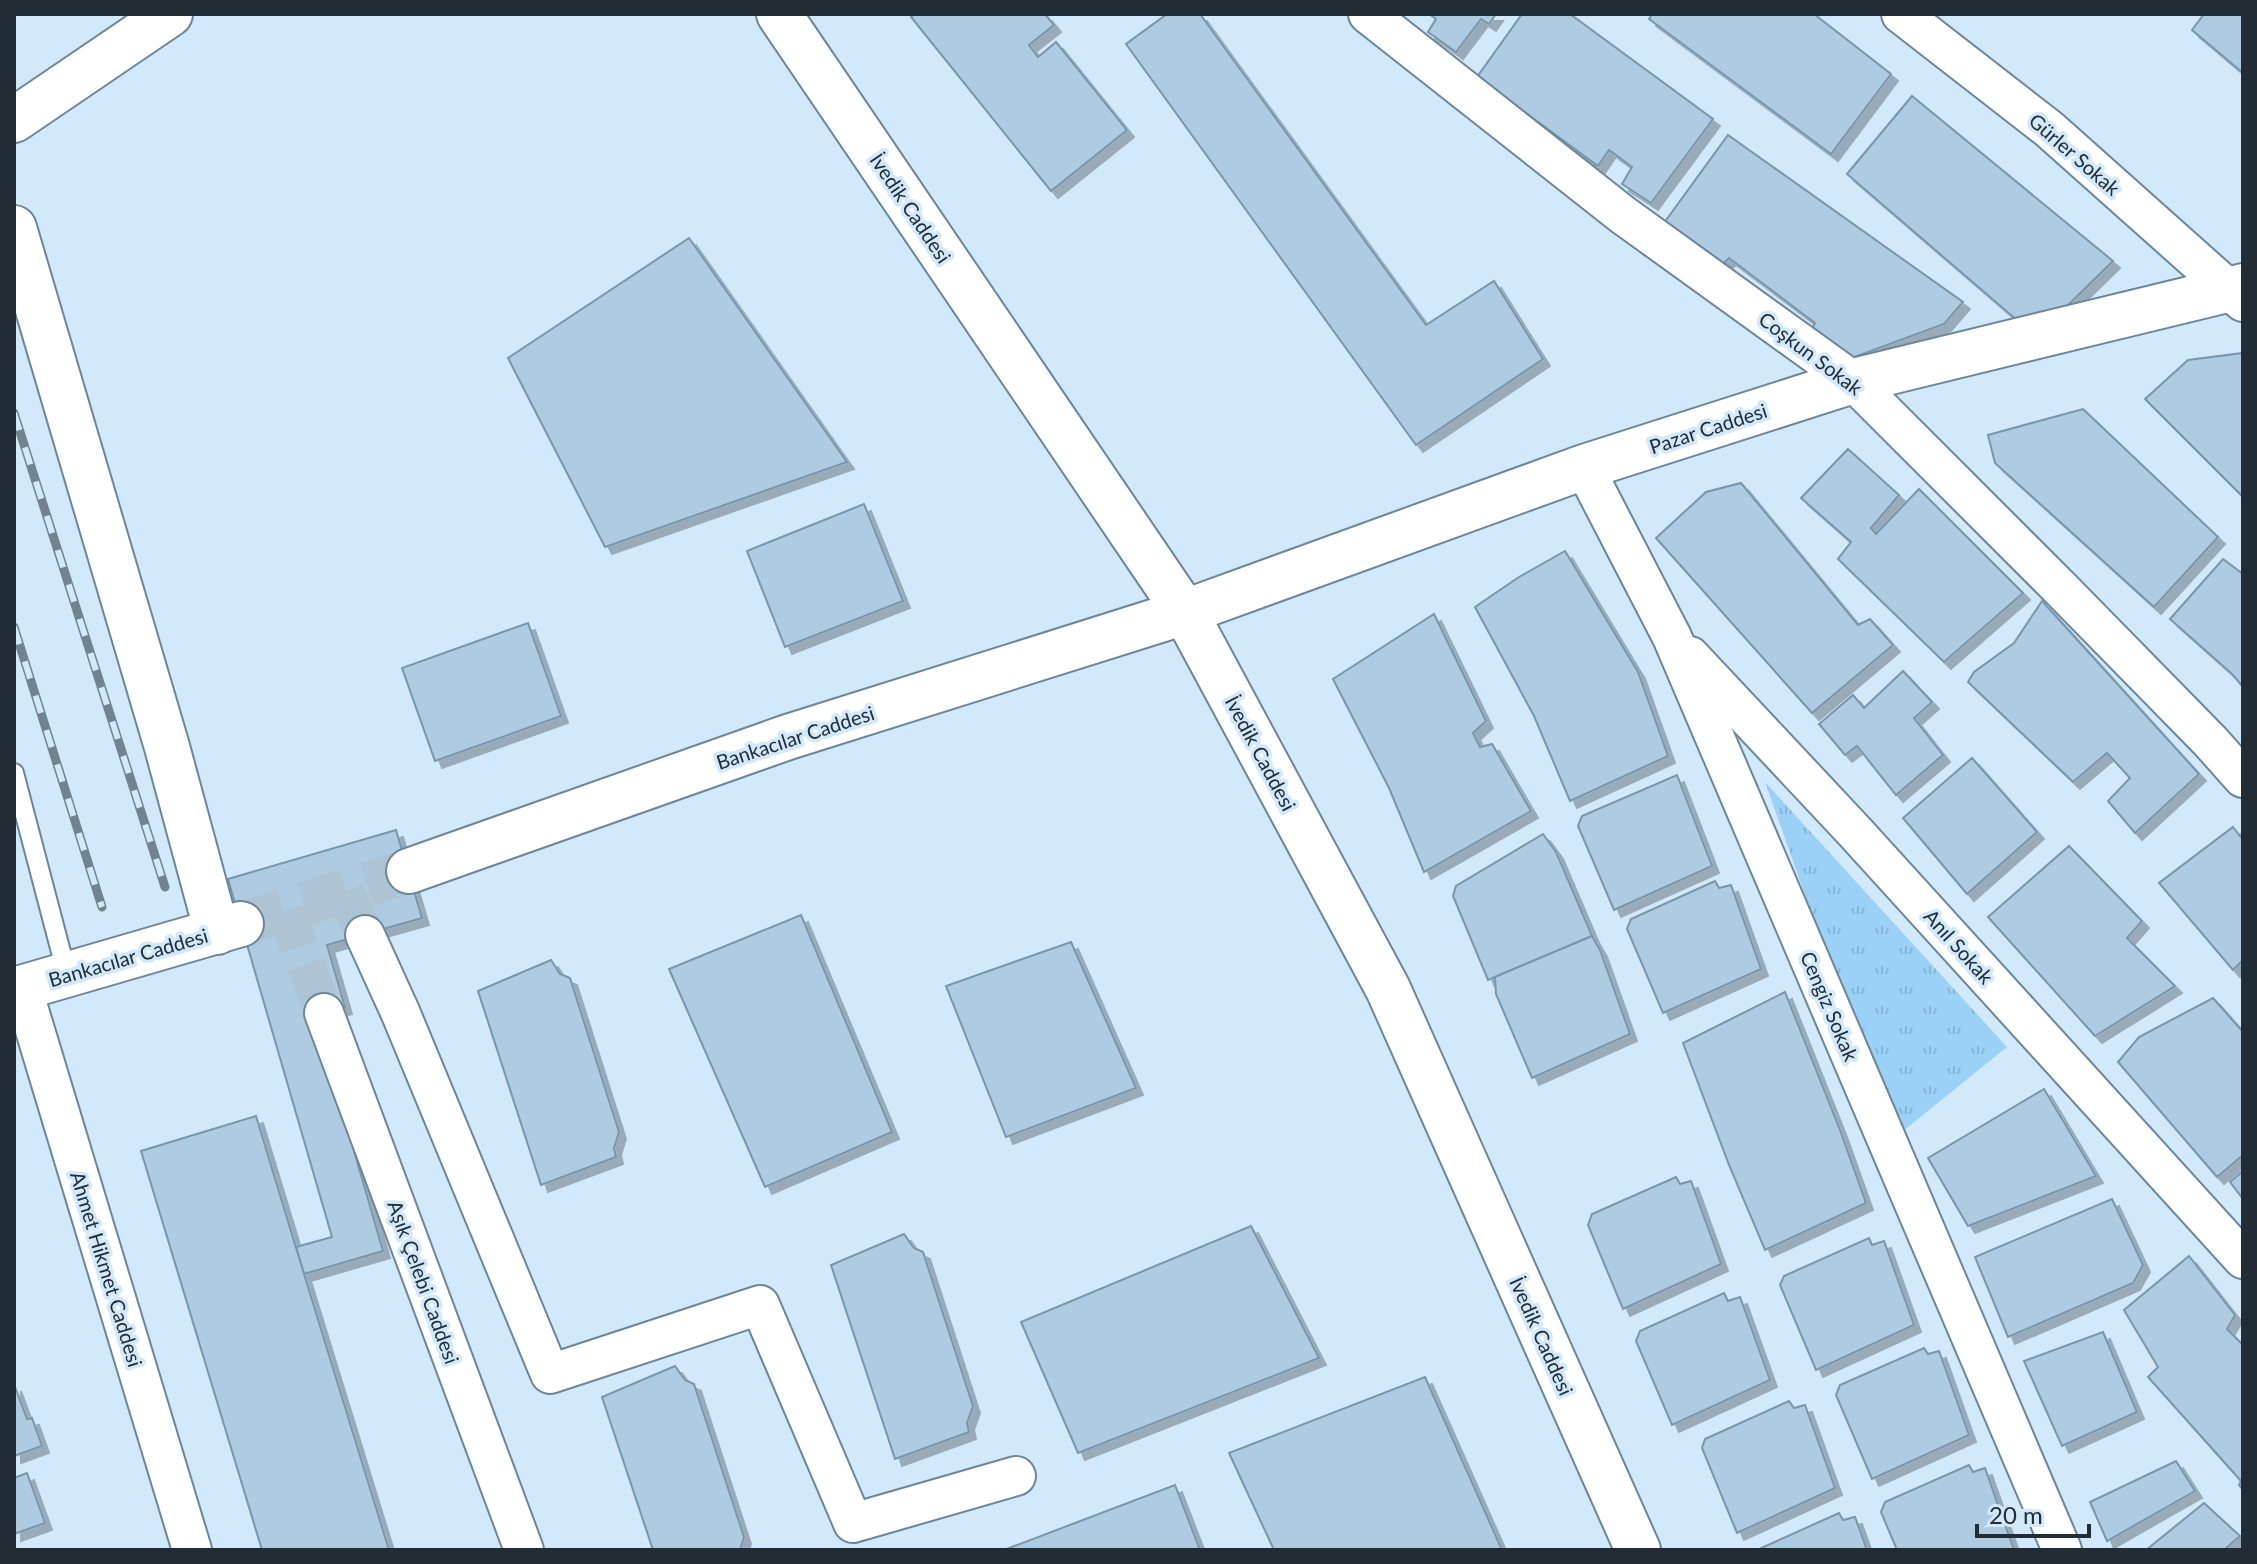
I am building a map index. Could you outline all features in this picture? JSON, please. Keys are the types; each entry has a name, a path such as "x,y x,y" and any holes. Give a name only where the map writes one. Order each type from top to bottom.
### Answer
{"main road":[{"path":"14,120 170,14"},
{"name":"İvedik Caddesi","path":"779,14 1185,612 1388,989 1638,1550"},
{"name":"Bankacılar Caddesi","path":"14,228 167,747 229,928 18,989"},
{"name":"Pazar Caddesi","path":"1185,612 1584,467 1853,381 2238,293"},
{"name":"Bankacılar Caddesi","path":"409,871 788,737 1185,612"}],"street":[{"name":"Coşkun Sokak","path":"1368,14 1623,215 1853,381 2062,590 2243,778"},
{"name":"Gürler Sokak","path":"1901,14 2049,129 2238,293"},
{"name":"Cengiz Sokak","path":"1584,467 1672,637 2062,1550"},
{"name":"Anıl Sokak","path":"1672,637 1855,832 2243,1259"},
{"path":"365,935 401,1014 550,1374 760,1305 853,1523 1016,1476"},
{"name":"Ahmet Hikmet Caddesi","path":"18,989 192,1550"},
{"name":"Aşık Çelebi Caddesi","path":"324,1013 524,1550"}],"lane":[{"path":"14,773 67,975"}],"green space":[{"path":"1765,782 2007,1047 1892,1140"}],"building":[{"path":"914,14 1045,14 1054,25 1029,45 1038,57 1056,42 1127,130 1051,191 911,17"},
{"path":"1167,14 1200,14 1426,325 1494,281 1543,359 1416,445 1126,44"},
{"path":"1429,14 1496,14 1489,24 1481,19 1456,52 1428,32 1436,19"},
{"path":"1522,14 1570,14 1713,119 1651,203 1622,184 1632,167 1609,150 1598,166 1477,77"},
{"path":"1652,14 1814,14 1891,74 1831,154 1649,19"},
{"path":"2204,14 2243,14 2243,73 2192,30"},
{"path":"1912,96 2113,261 2065,308 2019,322 1847,174"},
{"path":"1728,135 1963,302 1944,324 1849,359 1811,330 1815,323 1729,258 1722,265 1664,223"},
{"path":"689,238 847,462 605,547 508,358"},
{"path":"2243,353 2243,497 2145,399 2188,360"},
{"path":"2083,409 2218,537 2154,607 1995,463 1988,435"},
{"path":"1848,449 1899,495 1871,528 1876,534 1919,489 2023,593 1944,662 1838,559 1851,542 1801,498"},
{"path":"1741,483 1858,625 1870,619 1893,645 1812,713 1656,538 1706,492"},
{"path":"864,504 903,601 785,647 747,551"},
{"path":"1565,551 1638,672 1668,756 1570,801 1534,716 1475,607"},
{"path":"2223,559 2243,574 2243,687 2170,619"},
{"path":"2042,601 2199,774 2135,833 2108,801 2130,778 2107,753 2073,782 1968,682 1974,672 2014,643"},
{"path":"1434,614 1486,721 1473,733 1480,747 1492,744 1531,811 1424,872 1389,788 1333,679"},
{"path":"528,623 561,716 435,761 402,668"},
{"path":"1903,671 1932,702 1914,718 1943,755 1896,795 1857,746 1845,755 1819,724 1853,695 1864,708"},
{"path":"1972,758 2037,832 1967,894 1903,818"},
{"path":"1677,775 1712,866 1614,910 1578,826 1582,816"},
{"path":"2233,827 2243,840 2243,960 2233,970 2159,883"},
{"path":"396,830 422,918 327,945 345,1007 315,1016 383,1251 304,1274 296,1247 332,1237 228,879"},
{"path":"1543,834 1556,852 1592,936 1488,980 1453,896 1456,886"},
{"path":"2069,846 2142,921 2127,938 2175,986 2095,1036 1988,917"},
{"path":"1715,881 1719,888 1731,885 1761,969 1663,1013 1627,929 1631,919"},
{"path":"801,915 892,1132 765,1187 669,969"},
{"path":"1592,936 1630,1034 1532,1078 1496,994 1495,977"},
{"path":"1071,942 1136,1088 1006,1137 946,986"},
{"path":"551,960 560,974 570,978 619,1132 614,1148 616,1157 541,1185 478,991"},
{"path":"1785,992 1866,1203 1765,1250 1683,1043"},
{"path":"2213,998 2243,1032 2243,1155 2217,1177 2118,1062 2139,1037"},
{"path":"2044,1089 2096,1176 1968,1226 1928,1158"},
{"path":"256,1116 389,1550 262,1550 141,1151"},
{"path":"2243,1171 2243,1199 2230,1182"},
{"path":"1676,1177 1680,1184 1691,1181 1721,1264 1623,1309 1588,1225 1592,1214"},
{"path":"2112,1199 2143,1265 2133,1283 2008,1337 1975,1257"},
{"path":"1251,1226 1319,1358 1078,1453 1021,1322"},
{"path":"904,1234 914,1248 923,1252 973,1406 967,1423 969,1432 895,1459 831,1265"},
{"path":"1869,1238 1872,1245 1884,1241 1914,1325 1816,1370 1780,1285 1784,1276"},
{"path":"2189,1256 2235,1315 2227,1329 2243,1345 2243,1490 2239,1485 2241,1481 2148,1377 2158,1367 2124,1310"},
{"path":"1724,1293 1728,1301 1740,1297 1770,1380 1672,1425 1636,1341 1640,1331"},
{"path":"2103,1332 2137,1412 2062,1446 2024,1361"},
{"path":"1924,1348 1928,1354 1939,1351 1969,1435 1872,1479 1836,1395 1840,1385"},
{"path":"675,1366 685,1380 694,1384 744,1537 740,1550 653,1550 602,1397"},
{"path":"1425,1377 1502,1550 1274,1550 1229,1453"},
{"path":"14,1384 27,1419 32,1418 42,1446 14,1456"},
{"path":"1789,1401 1794,1408 1805,1405 1835,1488 1737,1533 1702,1448 1705,1439"},
{"path":"2176,1461 2195,1491 2107,1541 2090,1502"},
{"path":"1969,1465 1973,1472 1985,1468 2014,1550 1897,1550 1881,1512 1885,1502"},
{"path":"27,1473 45,1523 14,1534 14,1478"},
{"path":"1175,1485 1200,1550 1004,1550"},
{"path":"2204,1503 2240,1536 2227,1550 2146,1550"},
{"path":"1839,1513 1843,1520 1855,1517 1867,1550 1757,1550"}],"tunnel":[{"path":"241,924 409,871"},
{"path":"345,892 365,935"},
{"path":"286,911 324,1013"}],"railway":[{"path":"14,413 165,887"},
{"path":"14,627 102,907"}]}
